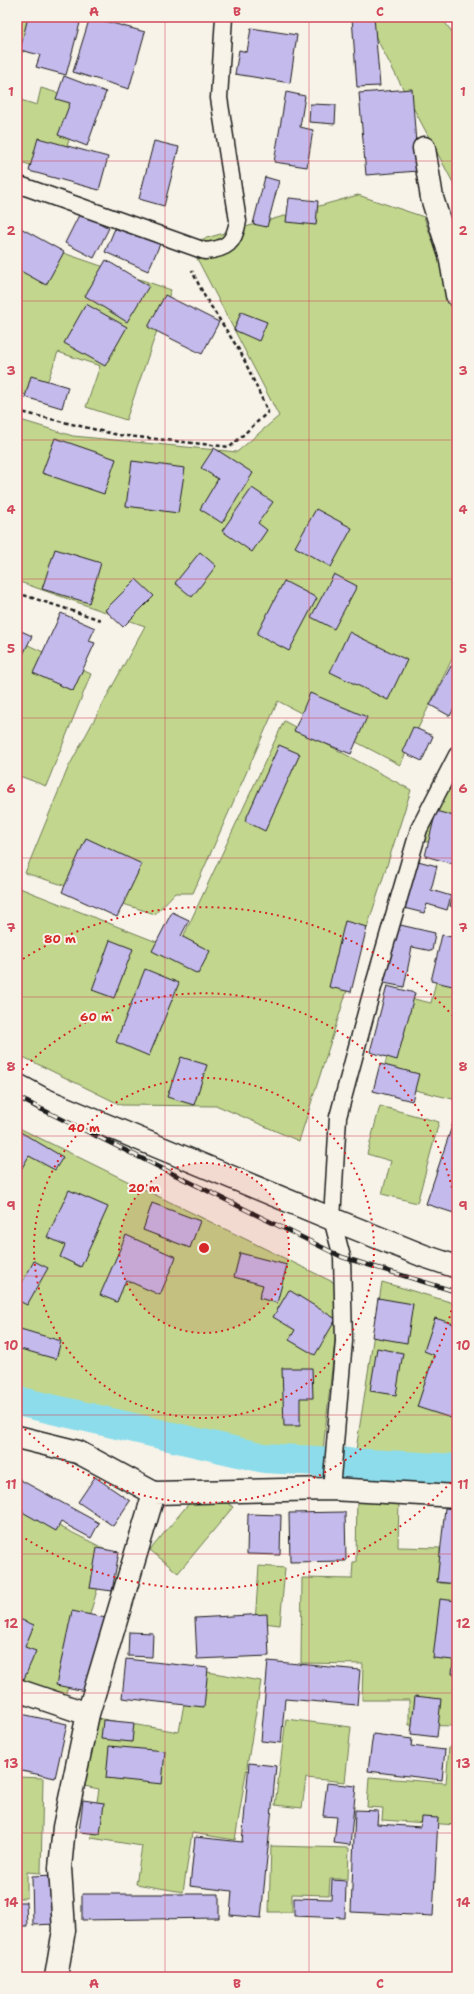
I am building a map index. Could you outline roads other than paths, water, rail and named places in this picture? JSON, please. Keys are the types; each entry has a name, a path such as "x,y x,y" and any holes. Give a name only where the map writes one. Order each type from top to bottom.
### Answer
{"street":[{"path":"424,148 432,198 450,255 457,295"},
{"path":"17,1085 43,1098 332,1219 424,1256 457,1267"},
{"path":"17,1437 78,1452 154,1493 332,1480 457,1496"},
{"path":"56,1977 64,1930 60,1868 64,1827 88,1714 154,1493"},
{"path":"17,1690 88,1714"}],"lane":[{"path":"17,184 205,251 221,249 231,241 236,233 238,221 219,98 224,17"},
{"path":"332,1480 344,1341 342,1257 332,1219 338,1117 370,998 419,829 457,755"}],"waterway":[{"path":"17,1401 264,1458 457,1469"}],"railway":[{"path":"17,1097 342,1257 457,1292"}]}
